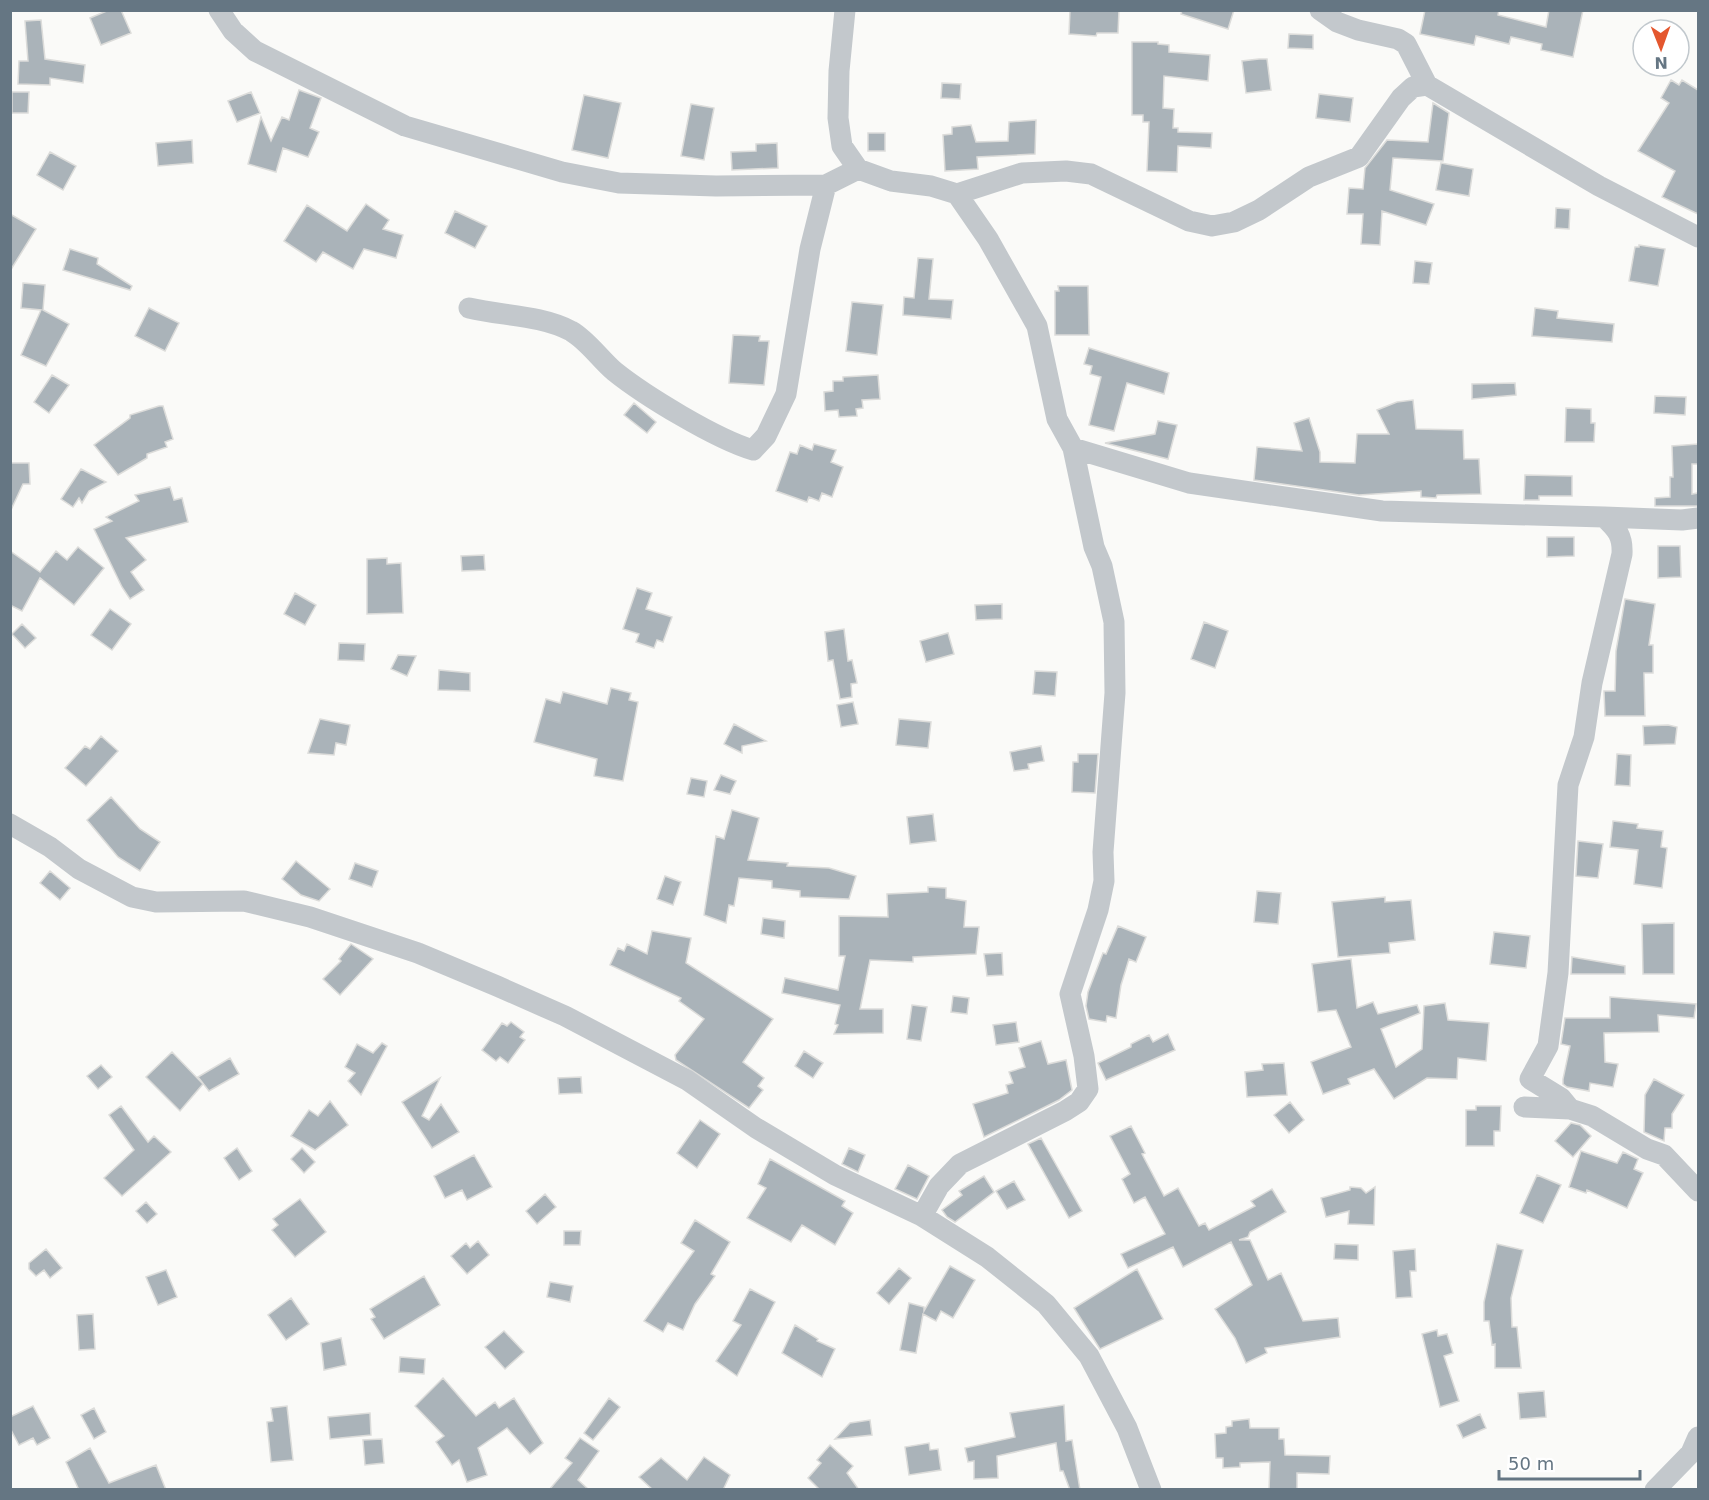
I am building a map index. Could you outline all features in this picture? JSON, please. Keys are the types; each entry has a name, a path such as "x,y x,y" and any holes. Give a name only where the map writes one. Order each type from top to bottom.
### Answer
{"street":[{"path":"219,10 232,31 255,51 405,126 562,172 620,183 716,186 826,185 858,170"},
{"path":"845,10 839,71 838,118 842,146 858,170 891,181 931,186 957,194 1022,174 1066,171 1091,174 1189,221 1212,226 1234,222 1259,210 1309,177 1359,157 1401,98 1413,87 1427,86"},
{"path":"1320,10 1337,22 1358,30 1398,39 1406,44 1427,86 1599,186 1698,237"},
{"path":"470,308 502,315 543,319 574,333 615,372 653,397 742,447 753,450 766,436 786,394 810,249 826,185"},
{"path":"922,1216 939,1186 960,1164 1065,1111 1079,1102 1088,1089 1084,1056 1070,994 1098,910 1104,881 1103,852 1115,693 1114,621 1102,566 1094,547 1073,448 1057,419 1037,326 982,230 957,194"},
{"path":"1073,448 1190,483 1382,511 1682,520 1698,518"},
{"path":"1570,1109 1560,1098 1530,1078 1548,1046 1558,973 1568,785 1584,737 1592,683 1622,554 1623,542 1618,531 1604,517"},
{"path":"10,824 79,869 132,897 156,902 244,901 299,914 418,953 497,986 565,1016 687,1080 756,1128 835,1175 922,1216 987,1257 1046,1304 1089,1356 1127,1428 1150,1490"},
{"path":"1524,1107 1570,1109 1592,1116 1647,1149 1664,1155 1698,1191"},
{"path":"1655,1490 1691,1453 1698,1437"}],"building":[{"path":"109,10 121,10 131,33 101,45 90,18"},
{"path":"1070,10 1119,10 1118,33 1097,33 1096,36 1069,34"},
{"path":"1182,10 1234,10 1228,29 1181,14"},
{"path":"1425,10 1499,10 1498,15 1546,27 1549,10 1583,10 1573,57 1541,50 1542,44 1511,37 1509,44 1476,36 1474,45 1420,34"},
{"path":"41,20 45,59 85,65 83,83 50,78 50,85 18,84 19,61 28,61 25,21"},
{"path":"1289,34 1313,35 1313,49 1288,48"},
{"path":"1132,42 1158,42 1158,44 1169,45 1169,52 1210,55 1208,81 1164,76 1163,108 1174,109 1173,128 1178,128 1178,132 1212,133 1211,148 1178,146 1177,172 1147,171 1149,122 1143,122 1143,115 1132,115"},
{"path":"1267,59 1271,90 1246,93 1242,61"},
{"path":"1671,80 1679,85 1682,80 1698,90 1698,214 1662,197 1675,171 1638,151 1669,103 1661,98"},
{"path":"942,83 961,84 960,99 941,98"},
{"path":"299,90 321,98 310,128 319,132 308,157 283,148 276,172 248,164 261,117 271,141 282,117 289,120"},
{"path":"12,92 29,92 28,113 12,113"},
{"path":"251,92 260,113 237,122 228,101"},
{"path":"1319,94 1353,98 1350,122 1316,118"},
{"path":"584,95 621,103 608,158 572,150"},
{"path":"1433,103 1449,113 1443,161 1393,158 1390,190 1434,204 1426,225 1382,211 1380,245 1361,244 1363,214 1347,214 1349,188 1363,189 1365,168 1387,140 1428,142"},
{"path":"691,104 714,108 704,160 681,156"},
{"path":"1036,120 1035,154 977,157 978,169 945,171 943,135 952,134 952,127 971,125 976,142 1008,141 1009,122"},
{"path":"868,133 885,133 885,151 868,151"},
{"path":"192,140 193,163 158,166 156,143"},
{"path":"777,143 778,168 732,170 731,152 756,151 756,144"},
{"path":"50,152 76,166 63,190 37,175"},
{"path":"1441,163 1473,169 1469,196 1436,190"},
{"path":"366,204 389,220 383,229 403,235 396,258 364,249 353,269 323,252 316,262 284,241 307,205 347,231"},
{"path":"1556,208 1570,209 1569,229 1555,228"},
{"path":"455,211 487,226 475,248 445,233"},
{"path":"10,214 36,229 10,271"},
{"path":"1639,245 1665,249 1658,286 1629,281 1635,247"},
{"path":"70,249 98,258 97,264 132,286 130,290 63,270"},
{"path":"918,258 933,259 929,299 953,300 951,319 903,315 904,297 914,298"},
{"path":"1415,261 1432,263 1429,284 1413,283"},
{"path":"23,283 45,285 43,310 69,324 46,366 21,355 41,310 21,308"},
{"path":"1058,286 1088,286 1089,335 1055,335 1055,291 1059,291"},
{"path":"852,302 883,305 877,355 846,351"},
{"path":"149,308 179,323 165,351 135,336"},
{"path":"1535,308 1558,311 1557,318 1614,324 1612,342 1532,336"},
{"path":"733,335 760,336 759,341 769,341 764,385 729,383"},
{"path":"1089,348 1169,373 1164,394 1127,383 1114,431 1089,425 1101,377 1090,374 1092,366 1084,364"},
{"path":"52,375 69,385 49,413 34,402"},
{"path":"878,375 880,399 862,400 863,408 856,409 857,416 839,417 838,410 825,411 824,392 833,391 833,381 843,381 843,377"},
{"path":"1515,383 1516,395 1472,399 1472,384"},
{"path":"1655,396 1686,397 1685,415 1654,413"},
{"path":"1413,400 1416,429 1463,430 1464,459 1479,459 1481,494 1437,495 1436,498 1421,497 1421,491 1359,495 1254,480 1257,447 1302,451 1294,423 1309,418 1320,452 1320,462 1355,463 1357,434 1389,434 1377,410 1397,402"},
{"path":"634,403 656,422 647,433 624,415"},
{"path":"163,406 173,439 165,442 167,447 147,454 147,458 118,475 94,445 130,418 130,415"},
{"path":"1566,408 1591,409 1591,423 1595,423 1594,442 1565,442"},
{"path":"1158,421 1177,425 1168,459 1105,443 1155,434"},
{"path":"814,444 836,450 831,462 843,467 832,497 822,493 819,501 809,497 807,502 776,491 790,452 797,454 800,445 812,450"},
{"path":"1698,444 1698,464 1692,464 1692,494 1698,493 1698,506 1655,506 1655,498 1670,497 1670,477 1673,477 1672,446"},
{"path":"10,463 29,463 30,484 23,484 10,512"},
{"path":"81,469 106,482 89,491 82,503 79,498 73,507 61,499"},
{"path":"1525,475 1572,476 1572,496 1539,496 1539,500 1524,500"},
{"path":"170,487 174,500 182,498 188,522 126,538 146,560 131,572 144,590 130,599 94,529 112,521 106,517 139,501 135,495"},
{"path":"1547,537 1574,537 1574,556 1547,557"},
{"path":"1658,546 1680,546 1681,577 1658,578"},
{"path":"78,547 104,568 74,605 40,578 22,611 10,605 10,551 40,572 56,551 67,560"},
{"path":"484,555 485,570 462,571 461,556"},
{"path":"387,558 387,564 401,563 403,613 367,614 367,559"},
{"path":"637,588 652,593 646,609 672,617 663,642 657,640 654,648 636,642 639,634 623,629"},
{"path":"295,593 316,605 305,625 284,614"},
{"path":"1625,599 1655,604 1649,645 1653,645 1653,673 1644,673 1645,716 1605,716 1604,691 1615,691 1616,651"},
{"path":"1002,604 1002,619 976,620 975,605"},
{"path":"110,609 131,624 112,650 91,635"},
{"path":"1204,622 1228,631 1215,668 1191,659"},
{"path":"22,624 36,638 25,648 12,634"},
{"path":"844,629 848,661 852,660 857,683 851,684 852,697 840,699 833,660 828,661 825,632"},
{"path":"948,633 954,654 926,662 920,641"},
{"path":"339,643 365,644 364,661 338,660"},
{"path":"398,655 416,656 407,676 391,669"},
{"path":"439,670 470,673 470,691 438,690"},
{"path":"1035,671 1057,672 1055,696 1033,694"},
{"path":"611,688 631,693 629,700 638,702 623,781 594,776 597,759 534,742 546,699 560,703 563,692 607,704"},
{"path":"853,702 858,724 841,727 837,705"},
{"path":"320,719 350,725 346,745 336,743 334,755 308,753"},
{"path":"899,719 931,722 928,748 896,745"},
{"path":"734,724 766,741 742,746 742,753 724,744"},
{"path":"1643,726 1677,727 1675,744 1644,745"},
{"path":"101,736 118,751 86,786 65,768 85,746 90,749"},
{"path":"1041,746 1044,761 1028,764 1029,769 1014,771 1010,752"},
{"path":"1078,754 1098,754 1095,793 1072,792 1073,762 1078,762"},
{"path":"1617,754 1631,755 1630,786 1615,785"},
{"path":"721,775 736,781 730,794 714,790"},
{"path":"691,778 707,781 704,797 687,794"},
{"path":"111,797 140,829 160,842 140,871 118,857 87,820"},
{"path":"732,810 759,818 748,860 788,863 787,866 829,868 856,876 849,899 800,897 800,891 772,888 772,881 739,878 734,906 729,905 726,923 704,915 716,836 724,839"},
{"path":"933,814 936,841 910,844 907,817"},
{"path":"1613,821 1638,824 1637,828 1663,831 1661,847 1667,848 1662,888 1634,884 1638,850 1610,847"},
{"path":"1578,841 1603,844 1598,878 1576,876"},
{"path":"296,861 330,889 319,901 301,895 282,879"},
{"path":"355,863 378,871 372,887 349,879"},
{"path":"50,871 70,888 60,900 40,883"},
{"path":"665,876 681,882 673,905 657,899"},
{"path":"928,887 946,888 946,898 966,901 964,927 979,927 976,954 913,957 913,962 870,960 860,1009 883,1009 883,1033 834,1034 838,1025 835,1024 840,1005 782,993 785,978 838,990 845,956 839,956 839,916 888,917 887,894 928,892"},
{"path":"1257,891 1281,893 1278,924 1254,922"},
{"path":"1385,897 1385,902 1411,900 1415,940 1389,943 1390,953 1338,957 1332,902"},
{"path":"763,918 785,921 784,938 761,934"},
{"path":"1674,923 1674,974 1643,974 1642,924"},
{"path":"1118,926 1146,937 1136,962 1129,959 1121,985 1116,1018 1107,1016 1106,1022 1089,1019 1086,1006 1088,992 1103,953 1106,954"},
{"path":"652,931 691,938 686,963 773,1019 743,1062 764,1078 758,1086 763,1090 749,1108 676,1060 675,1055 704,1019 679,1001 681,998 610,965 618,948 624,951 627,944 647,954"},
{"path":"1494,932 1530,936 1526,968 1490,964"},
{"path":"351,944 373,959 340,995 323,979 341,961 339,959"},
{"path":"1002,953 1003,975 987,976 984,954"},
{"path":"1572,957 1625,966 1625,974 1571,974"},
{"path":"1351,959 1357,1008 1373,1002 1378,1014 1417,1005 1420,1013 1381,1029 1396,1067 1422,1049 1424,1006 1445,1003 1448,1020 1489,1023 1486,1061 1458,1058 1457,1079 1427,1078 1394,1099 1374,1069 1348,1079 1350,1084 1323,1094 1311,1062 1351,1047 1336,1010 1318,1012 1312,964"},
{"path":"953,996 969,998 967,1014 951,1012"},
{"path":"1610,997 1696,1004 1694,1018 1658,1015 1659,1032 1604,1033 1605,1062 1618,1064 1613,1087 1590,1083 1589,1091 1567,1087 1563,1084 1563,1079 1570,1046 1561,1044 1565,1018 1610,1018"},
{"path":"912,1005 927,1007 921,1041 907,1039"},
{"path":"511,1022 524,1032 520,1037 525,1040 508,1063 500,1057 496,1061 482,1050 502,1023 507,1026"},
{"path":"1016,1022 1019,1042 996,1045 993,1025"},
{"path":"1168,1034 1175,1050 1106,1080 1098,1063 1131,1047 1131,1044 1149,1035 1153,1042"},
{"path":"1041,1041 1048,1064 1066,1060 1072,1090 1059,1100 984,1137 973,1104 1008,1093 1006,1085 1013,1083 1009,1072 1025,1067 1019,1048"},
{"path":"382,1043 387,1046 361,1095 348,1081 355,1073 345,1067 357,1044 373,1053"},
{"path":"804,1051 823,1063 813,1078 795,1066"},
{"path":"172,1052 203,1084 180,1111 146,1077"},
{"path":"230,1058 239,1074 209,1091 198,1077"},
{"path":"1284,1063 1287,1095 1247,1097 1245,1072 1263,1070 1262,1064"},
{"path":"101,1065 112,1077 98,1089 87,1076"},
{"path":"581,1077 582,1093 559,1094 558,1078"},
{"path":"440,1078 422,1116 429,1120 441,1104 459,1132 432,1148 402,1102"},
{"path":"1654,1079 1684,1095 1672,1114 1672,1128 1665,1128 1664,1141 1644,1132 1645,1095"},
{"path":"330,1101 348,1125 315,1150 291,1136 309,1110 318,1116"},
{"path":"1290,1102 1304,1120 1289,1133 1274,1115"},
{"path":"121,1106 148,1142 154,1136 171,1152 122,1196 104,1178 134,1150 109,1115"},
{"path":"1476,1106 1501,1106 1500,1131 1494,1131 1494,1146 1466,1146 1466,1110 1476,1110"},
{"path":"700,1120 720,1134 697,1168 677,1153"},
{"path":"1571,1123 1580,1125 1591,1136 1573,1157 1555,1141"},
{"path":"1131,1126 1145,1153 1142,1154 1164,1196 1178,1188 1199,1226 1205,1223 1209,1230 1255,1206 1251,1201 1272,1189 1286,1212 1250,1232 1248,1237 1239,1240 1250,1240 1268,1280 1281,1273 1303,1321 1338,1318 1340,1337 1265,1348 1267,1353 1246,1363 1235,1338 1215,1309 1252,1285 1231,1242 1183,1267 1173,1247 1128,1268 1121,1254 1165,1234 1145,1197 1134,1203 1122,1179 1130,1174 1110,1136"},
{"path":"1041,1138 1082,1211 1069,1218 1028,1144"},
{"path":"237,1148 252,1171 239,1180 224,1158"},
{"path":"302,1148 315,1162 304,1173 291,1159"},
{"path":"849,1148 865,1155 858,1172 842,1164"},
{"path":"1581,1151 1617,1163 1623,1152 1638,1159 1634,1169 1643,1173 1627,1208 1587,1190 1586,1193 1569,1187"},
{"path":"474,1155 492,1187 467,1200 462,1190 445,1198 434,1176"},
{"path":"770,1159 845,1201 842,1206 853,1213 835,1245 802,1225 791,1242 747,1218 766,1188 758,1184"},
{"path":"908,1165 929,1176 917,1199 895,1189"},
{"path":"1537,1175 1561,1185 1543,1223 1520,1213"},
{"path":"984,1176 994,1192 955,1222 947,1217 942,1210 962,1195 959,1191"},
{"path":"1014,1181 1025,1200 1007,1209 996,1191"},
{"path":"1350,1187 1361,1188 1366,1193 1375,1187 1374,1225 1348,1224 1349,1211 1326,1217 1321,1198 1350,1190"},
{"path":"545,1194 556,1207 537,1224 526,1211"},
{"path":"300,1199 326,1232 295,1257 272,1230 278,1225 273,1219"},
{"path":"146,1202 157,1214 147,1223 136,1211"},
{"path":"695,1220 730,1242 711,1274 715,1276 695,1304 683,1330 668,1323 663,1332 644,1321 694,1251 681,1243"},
{"path":"564,1231 581,1231 580,1245 564,1245"},
{"path":"478,1241 489,1255 467,1274 451,1256 466,1243 470,1248"},
{"path":"1335,1244 1358,1245 1358,1260 1334,1259"},
{"path":"1497,1244 1523,1250 1511,1298 1512,1327 1517,1327 1521,1368 1495,1368 1495,1344 1492,1345 1489,1321 1484,1321 1484,1302"},
{"path":"46,1249 62,1268 50,1278 44,1270 36,1276 29,1269 29,1263"},
{"path":"1415,1249 1416,1271 1410,1271 1412,1297 1396,1298 1393,1251"},
{"path":"950,1266 975,1280 953,1318 941,1311 936,1321 923,1314 916,1353 900,1350 909,1303 924,1307 924,1311"},
{"path":"899,1268 911,1278 889,1304 877,1293"},
{"path":"1137,1269 1163,1319 1100,1349 1074,1308"},
{"path":"166,1270 177,1297 158,1305 146,1277"},
{"path":"424,1276 440,1305 384,1339 371,1319 375,1317 370,1309"},
{"path":"550,1282 573,1286 570,1302 547,1297"},
{"path":"750,1289 775,1302 737,1376 716,1361 741,1325 733,1321"},
{"path":"291,1298 309,1324 286,1340 268,1315"},
{"path":"93,1314 95,1349 79,1350 77,1315"},
{"path":"795,1325 818,1339 817,1341 835,1349 822,1377 782,1353"},
{"path":"1437,1330 1438,1336 1447,1334 1453,1353 1444,1356 1459,1401 1440,1407 1422,1334"},
{"path":"504,1331 524,1352 505,1369 485,1347"},
{"path":"341,1338 346,1365 324,1370 321,1343"},
{"path":"400,1357 425,1359 424,1374 399,1372"},
{"path":"443,1378 476,1416 495,1402 499,1408 514,1398 543,1443 530,1454 507,1428 478,1448 487,1475 467,1482 459,1460 452,1465 436,1442 444,1436 415,1406"},
{"path":"1544,1391 1546,1417 1520,1419 1518,1393"},
{"path":"609,1398 620,1407 593,1440 584,1433"},
{"path":"1064,1405 1066,1441 1072,1440 1080,1490 1070,1490 1063,1471 1060,1471 1056,1443 997,1456 998,1478 974,1479 974,1461 968,1462 965,1448 1015,1437 1010,1413"},
{"path":"33,1406 50,1438 37,1445 33,1438 19,1445 10,1428 10,1417"},
{"path":"287,1406 293,1460 271,1462 267,1422 273,1421 271,1408"},
{"path":"94,1408 106,1432 94,1439 81,1415"},
{"path":"370,1413 371,1435 330,1439 328,1417"},
{"path":"1480,1414 1486,1428 1463,1438 1457,1425"},
{"path":"1249,1419 1250,1428 1279,1428 1279,1439 1284,1439 1285,1455 1330,1456 1329,1474 1297,1473 1297,1490 1269,1490 1270,1462 1240,1463 1240,1467 1223,1468 1223,1458 1216,1458 1215,1434 1226,1433 1226,1427 1232,1426 1232,1421"},
{"path":"870,1420 872,1435 835,1439 850,1423"},
{"path":"580,1438 599,1451 578,1480 589,1490 549,1490 572,1463 565,1458"},
{"path":"382,1439 384,1463 365,1465 363,1440"},
{"path":"929,1443 930,1450 938,1449 941,1470 909,1475 905,1447"},
{"path":"830,1445 853,1466 847,1473 859,1490 820,1490 808,1478 821,1463 817,1460"},
{"path":"90,1448 109,1483 156,1465 166,1490 79,1490 66,1462"},
{"path":"704,1457 730,1475 723,1490 653,1490 639,1477 661,1458 687,1480"}]}
